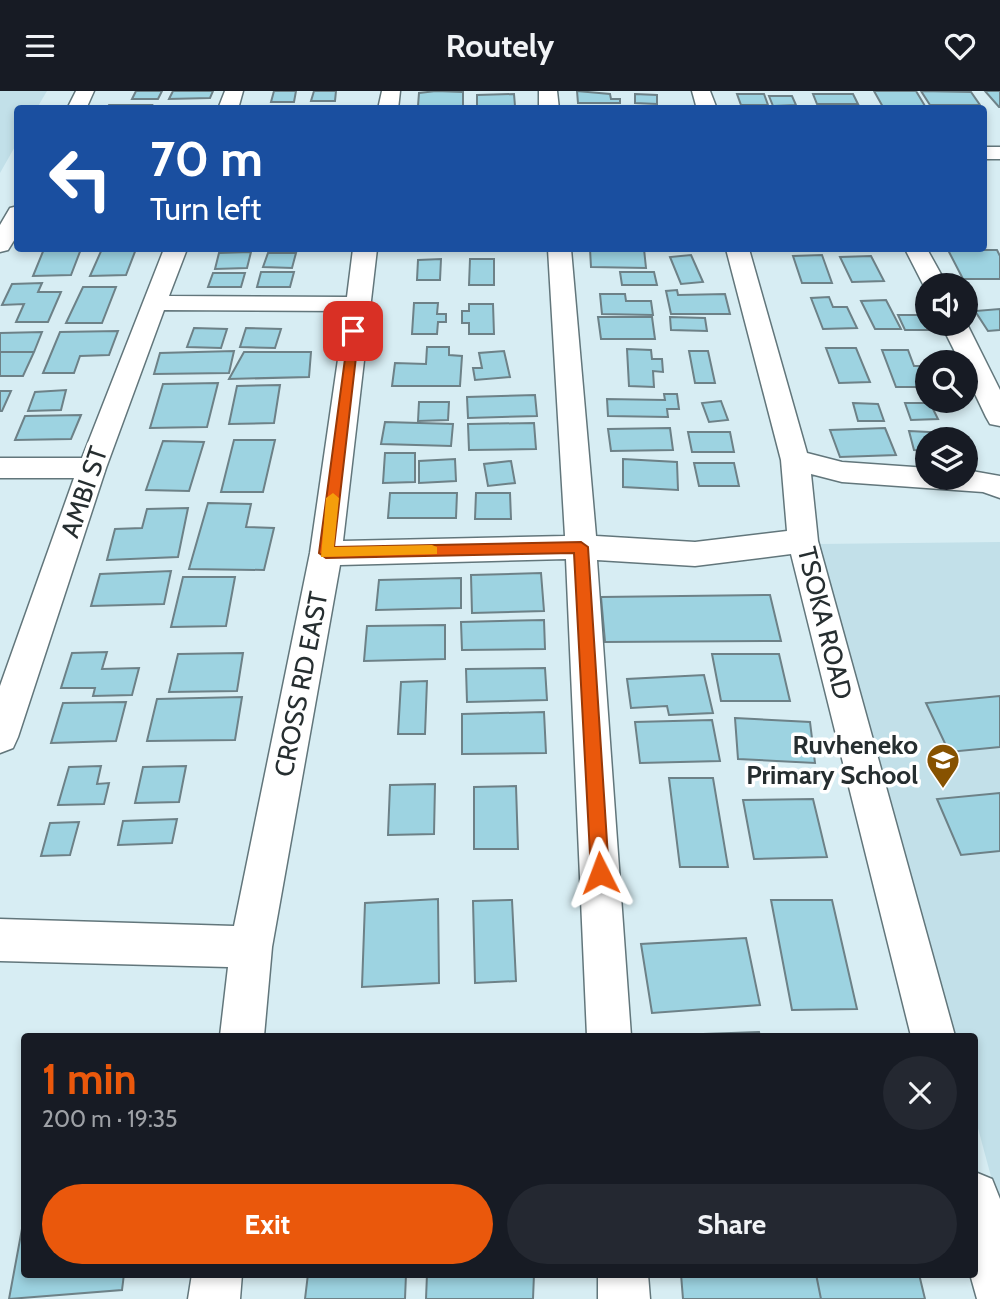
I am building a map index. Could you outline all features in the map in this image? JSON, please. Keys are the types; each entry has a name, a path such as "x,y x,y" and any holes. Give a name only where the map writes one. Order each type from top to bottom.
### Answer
{"street":[{"path":"0,245 14,220"},
{"name":"AMBI ST","path":"0,737 92,468 174,252"},
{"name":"CROSS RD EAST","path":"242,1033 251,947 326,553 365,252"},
{"path":"559,252 581,547 609,1033"},
{"name":"TSOKA ROAD","path":"738,252 795,460 803,541 932,1033"},
{"path":"918,252 929,273"},
{"path":"154,303 356,304"},
{"path":"960,336 1000,417"},
{"path":"795,460 842,473 984,482 1000,487"},
{"path":"0,468 92,468"},
{"path":"326,553 581,547 695,554 803,541"},
{"path":"0,940 251,947"},
{"path":"978,1208 1000,1292"},
{"path":"214,1299 217,1278"},
{"path":"623,1278 624,1299"}],"shaded area":[{"path":"0,91 47,91 39,105 14,105 14,148 0,173"},
{"name":"Ruvheneko Primary School","path":"1000,542 1000,1210 978,1128 978,1033 952,1033 818,544"}],"building":[{"path":"136,91 162,91 158,99 132,99"},
{"path":"173,91 213,91 210,98 169,99"},
{"path":"274,91 296,91 294,102 271,102"},
{"path":"314,91 336,91 335,101 311,101"},
{"path":"577,91 610,94 611,99 620,99 620,103 578,103"},
{"path":"874,91 916,91 924,105 882,105"},
{"path":"921,91 971,92 980,105 930,105"},
{"path":"985,91 1000,91 1000,107 999,107"},
{"path":"463,92 463,105 418,105 419,93"},
{"path":"514,94 515,105 477,105 477,95"},
{"path":"635,94 657,95 657,104 635,103"},
{"path":"737,94 764,94 768,105 741,105"},
{"path":"813,94 853,94 858,104 817,104"},
{"path":"769,96 792,96 796,105 773,105"},
{"path":"997,250 1000,256 1000,279 978,279 978,273 960,273 949,252"},
{"path":"43,252 80,252 71,275 33,276"},
{"path":"101,252 135,252 126,275 90,276"},
{"path":"251,252 247,268 215,269 219,253"},
{"path":"590,252 644,252 646,268 591,267"},
{"path":"268,253 296,253 292,268 263,267"},
{"path":"691,255 703,282 681,284 670,257"},
{"path":"822,255 832,283 802,283 793,256"},
{"path":"871,256 884,281 852,282 840,257"},
{"path":"441,259 440,280 417,280 418,260"},
{"path":"470,259 494,259 494,285 469,285"},
{"path":"261,272 294,272 290,287 257,287"},
{"path":"620,272 654,272 657,285 622,285"},
{"path":"213,273 245,273 241,287 208,287"},
{"path":"42,283 38,292 61,292 48,322 16,322 24,304 2,305 12,284"},
{"path":"83,287 116,287 102,323 66,323"},
{"path":"677,290 678,295 725,294 730,314 671,314 666,291"},
{"path":"600,294 625,294 626,301 651,301 653,315 602,314"},
{"path":"829,297 833,307 847,307 857,328 823,329 811,298"},
{"path":"886,300 901,329 875,329 861,301"},
{"path":"414,303 438,303 437,314 446,314 446,322 438,322 437,334 412,334"},
{"path":"469,304 493,304 494,334 469,334 469,323 462,323 462,311 469,311"},
{"path":"1000,309 1000,330 988,331 978,316 978,311"},
{"path":"898,315 915,315 915,330 905,330"},
{"path":"598,317 652,317 655,339 601,339"},
{"path":"670,317 705,318 707,331 671,330"},
{"path":"194,328 227,329 221,348 187,347"},
{"path":"246,328 281,329 275,348 240,347"},
{"path":"118,331 109,355 80,356 74,373 43,373 60,332"},
{"path":"42,332 34,352 0,352 0,333"},
{"path":"427,347 449,347 449,355 462,356 460,386 392,386 395,363 426,364"},
{"path":"826,348 856,348 870,382 839,383"},
{"path":"627,349 651,350 652,359 662,359 663,372 653,371 654,387 629,386"},
{"path":"882,350 908,350 915,366 915,387 896,387"},
{"path":"234,351 229,373 154,374 160,353"},
{"path":"504,351 510,377 475,380 473,368 482,368 479,353"},
{"path":"689,351 708,351 715,383 695,383"},
{"path":"0,352 34,352 23,376 0,376"},
{"path":"244,352 311,352 309,377 229,379"},
{"path":"218,383 207,427 150,428 163,384"},
{"path":"280,385 274,423 229,424 237,386"},
{"path":"66,390 61,410 28,411 35,392"},
{"path":"0,391 11,391 2,411 0,411"},
{"path":"664,394 677,394 679,409 667,409 668,417 608,416 607,399 665,400"},
{"path":"535,395 537,416 468,418 467,397"},
{"path":"721,401 728,420 709,422 702,403"},
{"path":"419,402 449,402 448,420 418,421"},
{"path":"853,403 878,404 884,421 858,421"},
{"path":"905,403 915,403 915,413 935,413 938,419 911,420"},
{"path":"81,415 71,439 15,440 25,416"},
{"path":"385,422 453,424 451,446 381,444"},
{"path":"534,423 536,449 469,450 468,424"},
{"path":"670,428 673,450 611,451 608,429"},
{"path":"885,428 896,455 840,457 830,430"},
{"path":"909,431 915,431 914,450"},
{"path":"688,432 730,432 734,452 692,452"},
{"path":"234,440 275,440 263,492 221,492"},
{"path":"163,441 204,442 189,491 146,490"},
{"path":"385,453 415,453 415,482 383,483"},
{"path":"455,459 456,481 419,483 419,461"},
{"path":"623,459 677,462 678,490 623,487"},
{"path":"511,461 515,483 488,486 484,464"},
{"path":"694,463 734,463 739,486 699,486"},
{"path":"390,493 457,493 456,518 388,518"},
{"path":"476,493 510,493 511,519 475,519"},
{"path":"208,503 251,504 246,527 274,528 264,570 189,569"},
{"path":"188,508 178,557 107,560 115,529 142,528 147,509"},
{"path":"171,571 164,604 91,606 100,574"},
{"path":"541,573 544,611 472,613 471,575"},
{"path":"183,577 235,577 226,626 171,627"},
{"path":"461,578 461,608 376,610 379,580"},
{"path":"770,595 781,641 605,642 601,597"},
{"path":"544,620 545,649 462,650 461,622"},
{"path":"445,625 445,659 364,661 367,626"},
{"path":"107,652 102,669 139,668 132,695 93,696 95,688 61,688 72,653"},
{"path":"243,653 237,691 169,692 178,654"},
{"path":"712,654 779,654 790,701 721,701"},
{"path":"545,668 547,700 467,702 466,669"},
{"path":"704,675 713,713 669,715 667,706 631,708 627,679"},
{"path":"427,681 425,734 398,734 401,682"},
{"path":"1000,696 1000,747 949,752 926,703"},
{"path":"242,697 235,740 147,741 157,699"},
{"path":"126,702 116,741 51,743 63,703"},
{"path":"544,712 546,753 462,754 462,714"},
{"path":"735,718 810,722 815,763 738,759"},
{"path":"712,720 720,761 640,763 635,722"},
{"path":"101,766 97,784 109,783 104,804 58,805 69,767"},
{"path":"186,766 179,802 135,803 143,767"},
{"path":"669,778 713,778 728,867 680,867"},
{"path":"435,784 434,834 388,835 390,785"},
{"path":"516,786 518,849 474,849 474,787"},
{"path":"1000,793 1000,851 961,855 937,799"},
{"path":"813,799 827,857 754,859 743,800"},
{"path":"177,819 172,843 118,845 123,821"},
{"path":"79,822 70,855 41,856 50,823"},
{"path":"438,899 439,983 362,987 365,903"},
{"path":"512,900 516,981 475,983 473,901"},
{"path":"771,900 832,900 857,1009 792,1010"},
{"path":"746,938 760,1005 652,1013 641,944"},
{"path":"21,1234 21,1278 124,1278 122,1290 9,1299"},
{"path":"308,1278 406,1278 405,1299 305,1299"},
{"path":"427,1278 534,1278 533,1299 426,1299"},
{"path":"681,1278 817,1278 821,1299 683,1299"},
{"path":"817,1278 920,1278 925,1299 821,1299"}],"slow traffic":[{"path":"333,498 326,553 432,550"}],"place":[{"name":"Ruvheneko Primary School","path":"943,790"}],"route":[{"path":"353,331 326,553 581,547 600,873"}]}
